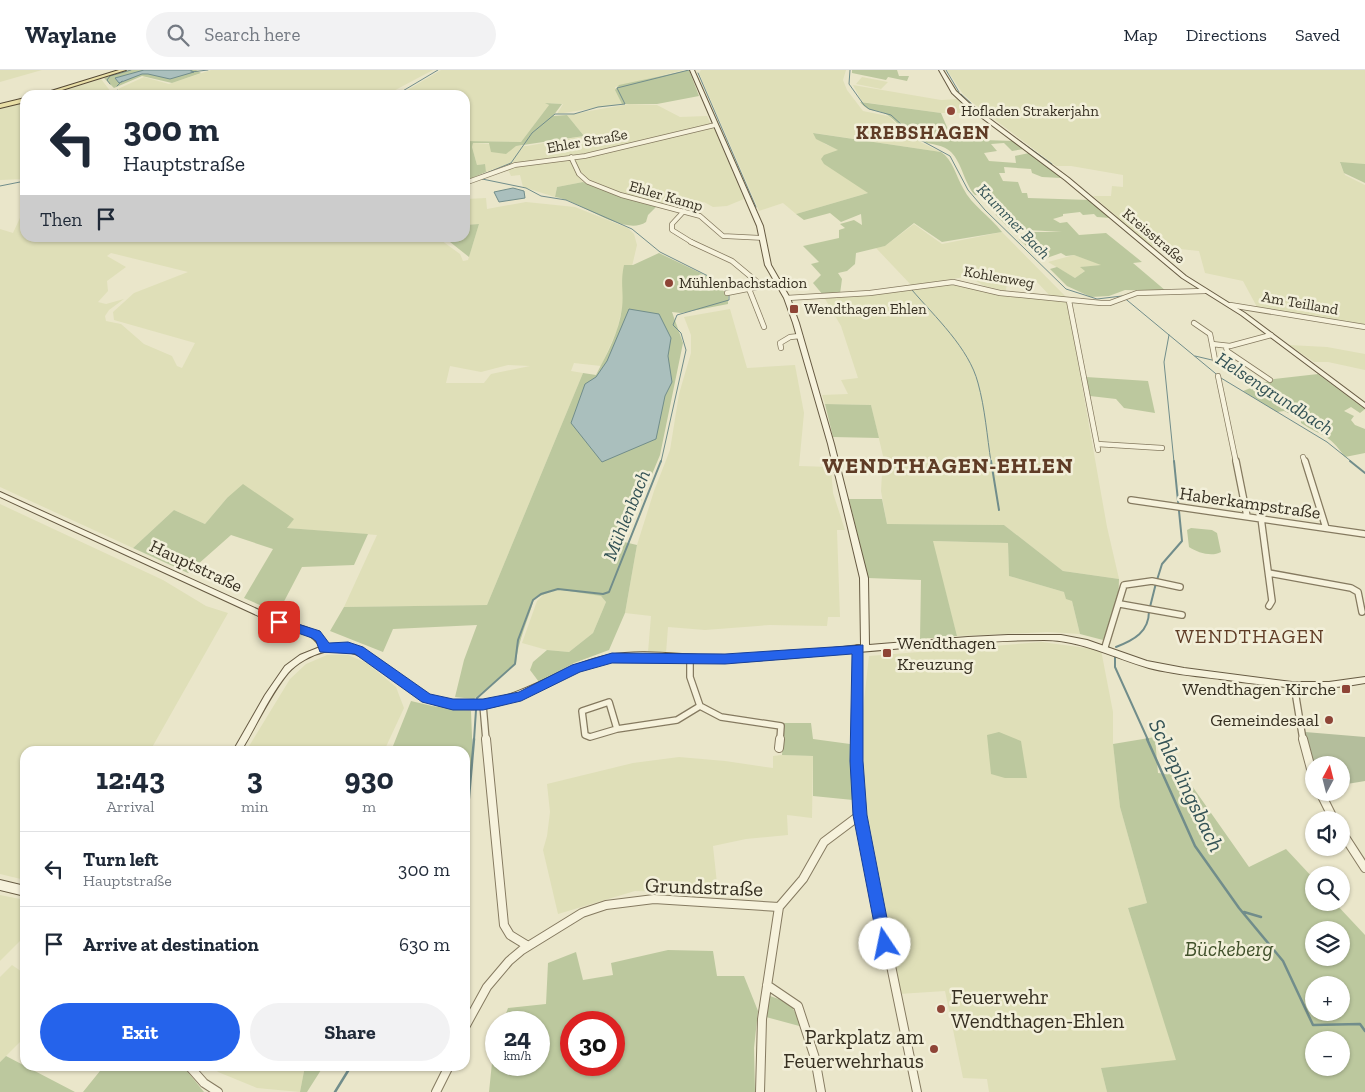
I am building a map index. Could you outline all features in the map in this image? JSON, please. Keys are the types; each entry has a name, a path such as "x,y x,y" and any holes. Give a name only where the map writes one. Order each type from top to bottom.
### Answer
{"main road":[{"path":"58,90 124,70"},
{"path":"0,106 20,101"}],"street":[{"path":"692,70 763,238 768,265 787,298 800,336 831,444 862,571 866,592 857,761 860,815 917,1092"},
{"name":"Kreisstraße","path":"941,70 951,88 968,105 1055,169 1165,262 1206,292 1230,305 1365,406"},
{"name":"Ehler Straße","path":"470,181 515,165 570,158 715,125"},
{"name":"Ehler Kamp","path":"570,158 584,180 620,195 704,218 723,236 763,238"},
{"path":"684,211 672,224 672,230 694,244 732,261 762,286"},
{"name":"Kohlenweg","path":"787,298 870,293 953,282 1000,292 1101,303 1137,293 1206,292"},
{"path":"727,293 778,283"},
{"path":"749,289 764,327"},
{"path":"1069,300 1098,450"},
{"name":"Am Teilland","path":"1230,305 1365,327"},
{"path":"1194,323 1210,334 1215,360"},
{"path":"1212,344 1226,346 1271,335"},
{"path":"781,348 780,343 790,337 800,336"},
{"path":"1226,346 1227,351 1270,380"},
{"path":"1218,376 1247,516"},
{"path":"1097,444 1162,448"},
{"path":"1303,458 1314,486 1326,528"},
{"name":"Hauptstraße","path":"0,494 271,619 316,634 321,639 325,648"},
{"name":"Haberkampstraße","path":"1131,500 1365,534"},
{"path":"1261,518 1272,601 1269,606"},
{"path":"1269,573 1351,588 1358,592 1362,612"},
{"path":"1105,648 1120,604 1124,585 1152,581 1180,587"},
{"path":"1120,604 1182,615"},
{"path":"240,746 287,669 298,660 325,648 348,647 359,650 426,698 453,705 483,705 521,696 594,662 629,656 725,659 862,648 1048,637 1068,638 1105,648 1163,669 1294,685 1325,686 1365,680"},
{"path":"690,659 690,676 700,706 721,717 781,726 778,748"},
{"path":"1294,685 1300,710 1306,756"},
{"path":"617,729 609,702 582,711 585,735 590,737 617,729 676,720 700,706"},
{"path":"483,705 504,925 510,935 528,946"},
{"name":"Grundstraße","path":"470,1017 483,991 518,952 556,926 583,913 638,900 688,899 779,908 803,879 824,842 860,815"},
{"path":"1350,845 1365,868"},
{"path":"0,885 20,891"},
{"path":"760,1092 762,1019 779,908"},
{"path":"767,986 798,1006 815,1058 821,1092"},
{"path":"193,1071 204,1083 218,1092"},
{"path":"436,1092 446,1071"}],"green space":[{"path":"0,70 42,70 0,82"},
{"path":"130,70 196,70 201,73 172,83 142,76 114,88 104,78"},
{"path":"211,70 433,70 395,90 118,90 144,77 169,84"},
{"path":"441,70 684,70 615,87 622,104 557,114 563,104 546,103 549,105 521,142 470,141 470,90 407,90"},
{"path":"689,70 699,96 657,104 622,104 615,90 619,85"},
{"path":"701,70 846,70 843,80 847,90 863,111 888,116 912,138 941,152 814,133 825,144 839,150 852,181 868,193 796,214 783,203 759,211 699,73"},
{"path":"852,70 897,70 899,76 909,76 907,81 888,77 886,80 852,73"},
{"path":"947,70 1365,70 1365,164 1340,163 1345,175 1365,185 1365,326 1257,307 1243,281 1205,273 1199,251 1151,246 1093,196 1111,196 1112,186 1123,187 1123,175 1071,166 1056,166 973,103 963,94"},
{"path":"862,77 888,82 881,89 856,84"},
{"path":"101,79 109,90 67,90"},
{"path":"853,85 941,100 958,99 976,113 941,113 862,102"},
{"path":"860,102 941,113 952,139 1014,141 1024,149 1012,151 1004,143 991,144 997,151 984,153 989,161 1016,163 1015,156 1029,153 1062,178 1042,177 1032,173 1031,169 1004,167 1005,173 999,173 1003,181 1018,182 1022,193 1027,193 1028,198 1090,200 1111,218 1097,217 1094,214 1083,215 1080,212 1063,214 1063,216 1053,219 1060,223 1067,222 1079,235 1106,233 1142,262 1133,263 1166,291 1125,290 1109,296 1091,297 1067,286 1050,269 1057,267 1075,278 1085,271 1080,267 1101,265 1074,255 1066,256 1061,253 1041,260 1019,239 1031,232 1062,232 1010,229 996,215 987,196 975,195 951,152 941,146 918,141 886,114 870,109"},
{"path":"20,103 20,179 0,180 0,109"},
{"path":"545,103 562,104 553,116 567,115 584,136 516,146 506,154 491,152 489,143 473,143 472,147 477,165 485,164 486,172 470,179 470,141 521,142 549,105"},
{"path":"629,104 657,105 680,117 707,116 711,125 568,158 583,182 557,187 555,197 523,187 520,175 511,176 506,165 486,172 484,164 477,165 472,147 473,143 527,146 584,136 567,115"},
{"path":"713,126 744,199 727,206 713,207 704,202 683,210 623,194 589,181 582,176 572,159"},
{"path":"813,133 941,152 951,164 967,194 976,206 1002,232 942,242 914,223 885,246 856,253 855,264 847,271 838,273 842,279 840,294 823,295 813,283 821,275 811,264 819,262 803,246 839,238 839,230 845,228 840,224 854,220 862,225 861,214 841,222 830,213 804,220 796,214 868,193 824,164 821,159 824,155 838,150 816,139"},
{"path":"1340,162 1365,164 1365,183 1344,173"},
{"path":"583,182 612,193 658,205 648,215 646,222 637,225 626,225 614,222 555,197 557,187"},
{"path":"486,198 487,209 526,202 575,207 628,228 634,234 637,245 617,330 601,366 574,363 571,371 583,373 487,605 344,607 377,535 287,528 293,519 227,498 205,524 174,510 133,548 0,487 0,229 13,233 20,218 20,242 444,242 460,254 463,261 468,260 479,224 470,225 470,199","holes":["111,253 188,272 134,293 113,312 114,320 195,343 182,368 177,366 172,356 144,344 121,324 106,321 105,316 109,310 124,299 106,304 98,302 108,291 107,281 126,267 107,256","508,365 530,366 491,374 484,383 446,383 450,366 481,372"]},
{"path":"479,224 469,257 450,242 470,242 470,225"},
{"path":"914,224 942,244 1002,232 1068,299 1051,297 1036,281 1026,278 1007,280 1006,291 984,286 973,279 964,277 912,286 876,248 885,246"},
{"path":"659,253 713,279 728,296 728,304 681,313 672,312 683,343 660,455 624,542 637,545 625,613 609,650 574,663 539,682 530,670 533,662 547,650 569,652 593,633 606,602 601,596 556,589 534,599 521,638 516,663 474,699 455,697 464,660 477,625 393,629 383,652 330,631 344,607 487,605 583,373 596,375 612,343 622,308 624,265 633,265"},
{"path":"1074,255 1103,265 1081,267 1086,270 1075,278 1048,262"},
{"path":"954,283 988,291 1067,301 1107,527 1119,579 1063,571 1004,525 887,524 881,491 883,456 871,405 825,404 822,395 848,394 841,380 858,378 841,326 824,297"},
{"path":"730,309 747,368 795,365 804,413 799,466 831,467 833,493 845,530 837,530 840,617 828,617 827,626 769,625 705,630 668,627 666,653 648,652 651,616 625,613 637,545 654,491 670,450 679,394 691,353 691,335 684,317"},
{"path":"1289,345 1327,347 1365,354 1365,370 1328,362 1314,362"},
{"path":"1318,374 1365,409 1360,413 1351,407 1344,411 1354,416 1351,420 1355,425 1365,429 1365,453 1345,457 1334,443 1301,423 1301,419 1284,411 1277,412 1243,391 1274,379"},
{"path":"1086,377 1148,381 1155,413 1124,408 1116,399 1090,396"},
{"path":"825,404 871,405 879,438 833,437"},
{"path":"243,484 294,519 287,528 368,534 354,565 302,567 278,613 244,598 273,549 231,535 188,573 133,548 174,510 205,524 227,498"},
{"path":"849,499 882,499 887,524 1004,525 1063,571 1119,579 1115,611 1103,640 1080,634 1072,601 1066,599 1064,592 1009,576 1008,543 933,541 957,636 920,639 921,580 868,578"},
{"path":"0,504 163,580 206,606 228,613 153,746 20,746 20,879 0,874"},
{"path":"1191,528 1212,530 1217,533 1221,552 1205,554 1189,547 1187,530"},
{"path":"932,541 1008,543 1009,576 1064,592 1072,601 1080,634 1048,632 957,636"},
{"path":"557,588 601,596 606,602 593,633 569,652 547,650 522,643 537,601 543,595"},
{"path":"1042,642 1101,650 1113,712 1113,744 1120,807 1147,903 1128,908 1177,1061 1101,1068 1107,1092 989,1092 987,1079 963,1078 945,991 899,994 868,831 864,788 863,710 869,656"},
{"path":"327,655 348,655 367,663 396,687 404,708 386,746 249,746 290,679 306,664"},
{"path":"411,701 471,711 473,763 470,785 470,746 393,746"},
{"path":"784,723 811,723 813,739 850,744 853,800 813,796 813,756 782,755"},
{"path":"999,732 1021,741 1027,778 1005,778 991,774 987,735"},
{"path":"1305,732 1365,737 1365,781 1350,784 1350,756 1308,756"},
{"name":"Bückeberg","path":"1155,737 1158,773 1185,776 1249,867 1286,849 1305,869 1305,911 1342,911 1365,935 1365,1092 1107,1092 1101,1068 1176,1060 1128,908 1147,903 1120,807 1113,744"},
{"path":"773,756 813,756 812,818 787,815 788,835 746,839 713,846 718,893 635,891 558,914 543,850 550,812 547,784 633,763 679,757 773,768"},
{"path":"0,895 20,899 20,941 0,961"},
{"path":"668,950 713,951 717,976 744,976 758,1011 754,1048 755,1092 489,1092 491,1076 550,1076 550,1011 507,1011 508,1008 546,1004 548,963 576,952 583,980 613,975 611,963"},
{"path":"12,965 20,971 20,1042 0,1062 0,977"},
{"path":"770,996 790,1003 803,1027 766,1017"},
{"path":"6,1056 20,1063 20,1071 35,1071 75,1092 0,1092 0,1062"},
{"path":"100,1071 187,1071 204,1092 83,1092"},
{"path":"304,1071 300,1092 257,1088 218,1072"},
{"path":"304,1071 320,1071 307,1092 300,1092"}],"shaded area":[{"path":"144,70 190,70 194,72 170,79 142,74 119,83 115,78"},
{"path":"513,188 524,191 525,198 499,202 494,192"},
{"path":"629,309 659,314 671,338 668,356 672,382 665,396 656,439 602,462 571,423 585,384 596,377 607,361"}],"waterway":[{"path":"110,84 107,80 110,76 131,70"},
{"path":"191,72 208,70"},
{"path":"404,90 438,70"},
{"name":"Mühlenbach","path":"479,176 511,163 532,133 555,114 574,114 598,107 625,104 617,88 689,70"},
{"name":"Krummer Bach","path":"850,70 849,84 864,105 869,109 891,115 915,137 950,156 968,190 985,210 1066,289 1097,299 1122,296 1221,378 1327,442 1352,462"},
{"path":"946,70 959,92"},
{"path":"698,73 756,207"},
{"path":"117,86 122,81"},
{"path":"961,94 973,105"},
{"path":"1020,141 1052,164"},
{"name":"Mühlenbach","path":"482,179 526,188 541,196 566,200 632,229 660,252 712,278 727,292"},
{"path":"0,186 20,182"},
{"path":"912,290 959,345 974,370 982,402 991,462"},
{"name":"Mühlenbach","path":"661,462 686,350 681,333 673,325 677,315 729,300 729,295"},
{"name":"Schleplingsbach","path":"1169,335 1164,362 1174,462"},
{"path":"1195,356 1212,360"},
{"name":"Mühlenbach","path":"477,698 515,664 518,640 533,600 541,594 558,589 603,594 609,592 661,461"},
{"path":"991,461 999,510"},
{"name":"Schleplingsbach","path":"1157,580 1162,564 1182,541 1174,461"},
{"name":"Helsengrundbach","path":"1350,461 1365,473"},
{"name":"Schleplingsbach","path":"1150,607 1156,583"},
{"name":"Schleplingsbach","path":"1116,647 1134,638 1143,630 1149,611"},
{"name":"Schleplingsbach","path":"1115,656 1115,667 1148,740"},
{"name":"Mühlenbach","path":"474,740 476,710"},
{"name":"Mühlenbach","path":"470,785 474,739"},
{"name":"Schleplingsbach","path":"1147,739 1195,846 1239,908 1283,961 1313,1025 1360,1024 1365,1031"},
{"path":"1244,912 1261,917"},
{"name":"Mühlenbach","path":"335,1092 348,1071"}],"place":[{"name":"Hofladen Strakerjahn","path":"951,111"},
{"name":"Mühlenbachstadion","path":"669,283"},
{"name":"Wendthagen Ehlen","path":"794,309"},
{"name":"Wendthagen Kreuzung","path":"887,653"},
{"name":"Wendthagen Kirche","path":"1346,689"},
{"name":"Gemeindesaal","path":"1329,720"},
{"name":"Feuerwehr Wendthagen-Ehlen","path":"941,1009"},
{"name":"Parkplatz am Feuerwehrhaus","path":"934,1049"}],"district":[{"name":"KREBSHAGEN","path":"923,132"},
{"name":"WENDTHAGEN-EHLEN","path":"948,465"},
{"name":"WENDTHAGEN","path":"1250,636"}],"route":[{"path":"279,622 316,634 321,639 325,648 336,646 359,650 377,661 426,698 453,705 483,705 503,702 539,689 576,668 612,658 629,656 725,659 858,648 856,705 860,815 885,944"}]}
